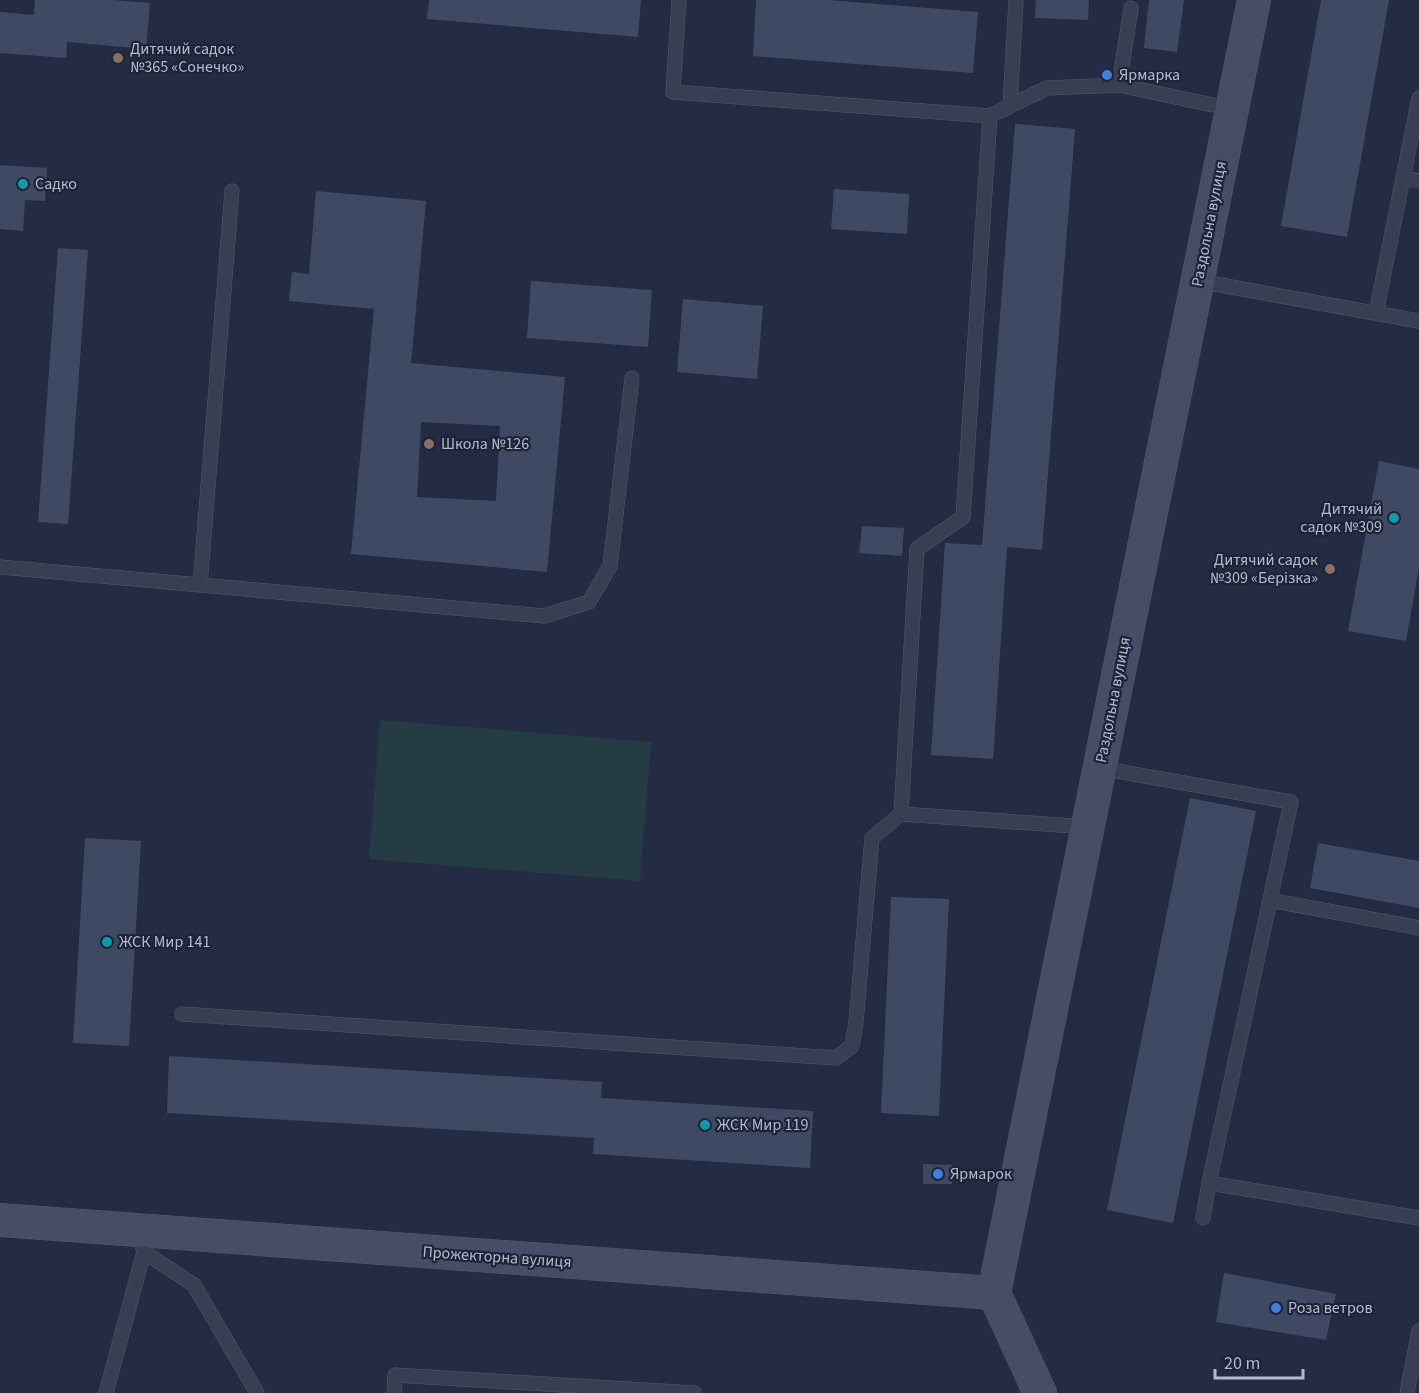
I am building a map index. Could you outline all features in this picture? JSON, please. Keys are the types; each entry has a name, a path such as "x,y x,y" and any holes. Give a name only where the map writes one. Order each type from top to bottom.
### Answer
{"street":[{"name":"Раздольна вулиця","path":"994,1293 1254,0"},
{"name":"Прожекторна вулиця","path":"0,1220 141,1241 994,1293"},
{"path":"994,1293 1040,1393"}],"lane":[{"path":"679,0 673,92 990,116 1047,88 1119,85 1232,110"},
{"path":"1010,106 1016,0"},
{"path":"1119,85 1131,8"},
{"path":"1376,313 1419,98"},
{"path":"901,814 917,549 963,517 990,116"},
{"path":"1403,178 1419,181"},
{"path":"200,585 232,191"},
{"path":"1198,281 1419,321"},
{"path":"0,567 544,616 589,602 610,566 632,378"},
{"path":"1100,768 1291,802 1203,1218"},
{"path":"182,1014 836,1058 852,1046 873,838 901,814 1088,827"},
{"path":"1270,900 1419,928"},
{"path":"1209,1183 1419,1218"},
{"path":"106,1393 141,1241 194,1285 256,1393"},
{"path":"1407,1393 1419,1331"},
{"path":"394,1393 395,1375 694,1393"}],"shaded area":[{"path":"380,720 651,742 640,881 369,859"}],"building":[{"path":"35,0 111,0 150,3 146,49 67,42 66,58 0,53 0,12 34,15"},
{"path":"429,0 641,0 638,37 427,19"},
{"path":"756,0 828,0 978,12 973,73 753,56"},
{"path":"1036,0 1089,0 1088,20 1035,18"},
{"path":"1149,0 1184,0 1177,52 1144,48"},
{"path":"1321,0 1389,0 1347,237 1281,226"},
{"path":"1015,124 1075,129 1042,550 1007,547 993,759 931,755 945,543 982,545"},
{"name":"Садко","path":"0,165 47,168 45,201 25,200 23,231 0,229"},
{"path":"834,189 909,194 907,234 831,229"},
{"path":"316,191 426,201 411,363 565,377 547,572 351,554 374,309 289,301 292,272 309,274","holes":["421,422 500,426 496,501 417,497"]},
{"path":"58,248 88,250 68,524 38,522"},
{"path":"531,281 652,290 648,347 527,338"},
{"path":"683,299 763,306 757,379 677,372"},
{"name":"Дитячий садок №309","path":"1379,461 1419,469 1419,567 1406,641 1348,631"},
{"path":"862,526 904,528 902,556 859,553"},
{"path":"1190,798 1256,811 1173,1223 1107,1210"},
{"name":"ЖСК Мир 141","path":"85,838 141,841 129,1046 73,1043"},
{"path":"1318,843 1419,861 1419,908 1310,888"},
{"path":"891,897 949,899 939,1116 881,1113"},
{"path":"169,1056 602,1082 601,1098 813,1111 810,1168 593,1154 594,1138 167,1113"},
{"name":"Ярмарок","path":"923,1164 952,1165 952,1184 923,1184"},
{"name":"Роза ветров","path":"1224,1273 1336,1294 1326,1340 1216,1322"}],"place":[{"name":"Дитячий садок №365 «Сонечко»","path":"118,58"},
{"name":"Ярмарка","path":"1107,75"},
{"name":"Садко","path":"23,184"},
{"name":"Школа №126","path":"429,444"},
{"name":"Дитячий садок №309","path":"1394,518"},
{"name":"Дитячий садок №309 «Берізка»","path":"1330,569"},
{"name":"ЖСК Мир 141","path":"107,942"},
{"name":"ЖСК Мир 119","path":"705,1125"},
{"name":"Ярмарок","path":"938,1174"},
{"name":"Роза ветров","path":"1276,1308"}]}
